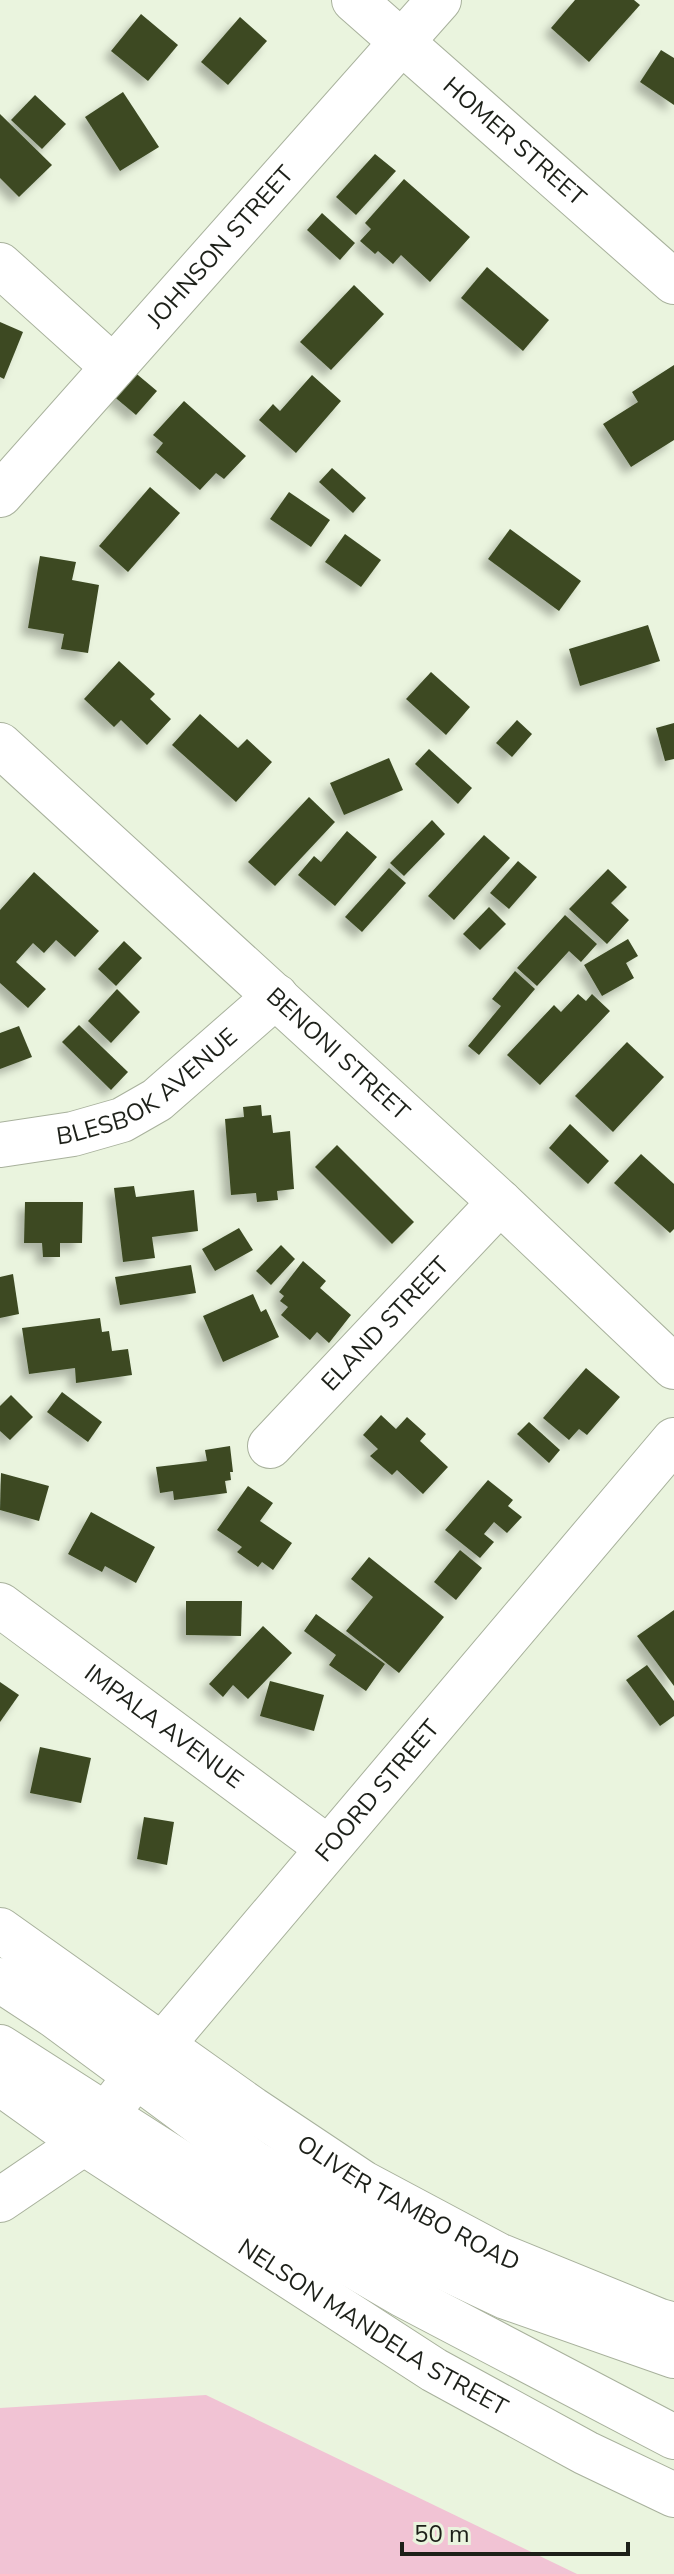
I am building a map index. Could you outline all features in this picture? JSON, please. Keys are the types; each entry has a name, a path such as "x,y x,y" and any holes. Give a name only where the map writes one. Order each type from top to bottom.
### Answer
{"street":[{"name":"HOMER STREET","path":"354,0 674,282"},
{"name":"JOHNSON STREET","path":"0,495 439,0"},
{"path":"0,265 113,367"},
{"name":"BENONI STREET","path":"0,745 500,1202 674,1367"},
{"name":"BLESBOK AVENUE","path":"0,1145 73,1134 122,1120 157,1100 276,996"},
{"name":"ELAND STREET","path":"270,1446 500,1202"},
{"name":"FOORD STREET","path":"0,2200 95,2130 136,2076 674,1440"},
{"name":"IMPALA AVENUE","path":"0,1605 328,1848"},
{"name":"OLIVER TAMBO ROAD","path":"0,1930 252,2109 363,2183 498,2255 674,2325"},
{"path":"0,1980 55,2016 254,2163 330,2208 415,2254 506,2297 674,2356"},
{"path":"0,2047 95,2130"},
{"path":"0,2083 228,2193 403,2295 674,2437"},
{"name":"NELSON MANDELA STREET","path":"95,2130 434,2370 586,2453 674,2495"}],"shaded area":[{"path":"206,2395 577,2574 0,2574 0,2408"}],"building":[{"path":"575,0 634,0 640,5 589,62 551,28"},
{"path":"141,14 178,45 148,81 111,51"},
{"path":"240,17 267,41 228,85 201,62"},
{"path":"661,50 674,58 674,105 640,82"},
{"path":"123,92 159,147 120,171 85,117"},
{"path":"35,95 66,124 42,149 11,120"},
{"path":"0,114 52,165 19,197 0,178"},
{"path":"375,154 396,171 356,215 336,197"},
{"path":"404,179 470,237 430,282 401,255 393,264 360,241 371,229 365,223"},
{"path":"322,213 355,243 340,260 307,230"},
{"path":"487,267 549,320 523,351 461,298"},
{"path":"354,285 384,314 331,370 300,342"},
{"path":"0,322 23,332 4,379 0,377"},
{"path":"674,365 674,440 631,467 603,424 638,402 632,392"},
{"path":"132,370 157,391 136,415 111,394"},
{"path":"312,375 341,401 296,453 259,420 273,404 280,411"},
{"path":"184,401 246,456 224,479 216,473 200,490 156,452 163,443 153,435"},
{"path":"332,468 366,498 353,513 319,482"},
{"path":"150,487 180,513 128,572 99,546"},
{"path":"289,492 330,520 311,547 270,519"},
{"path":"510,529 581,581 559,611 488,559"},
{"path":"345,534 381,560 361,587 325,562"},
{"path":"40,556 76,562 72,580 99,585 88,653 61,649 64,634 28,628"},
{"path":"648,625 660,661 580,686 569,649"},
{"path":"119,661 155,694 150,699 171,719 147,745 121,720 114,727 84,699"},
{"path":"431,672 470,707 446,735 406,699"},
{"path":"200,714 238,748 247,739 272,762 236,802 172,745"},
{"path":"517,720 532,734 512,757 496,743"},
{"path":"674,723 674,759 665,761 656,728"},
{"path":"429,749 472,788 458,804 415,764"},
{"path":"389,758 403,790 344,815 330,783"},
{"path":"309,797 335,822 275,886 248,862"},
{"path":"432,820 445,834 404,876 390,863"},
{"path":"347,831 377,857 335,906 298,875 314,856 321,862"},
{"path":"484,835 510,858 454,920 428,896"},
{"path":"518,861 537,877 509,909 490,893"},
{"path":"389,868 406,883 362,932 345,917"},
{"path":"608,869 627,887 611,903 629,920 607,944 569,909"},
{"path":"34,872 99,931 75,957 56,940 44,953 33,943 16,962 46,989 28,1008 0,983 0,910"},
{"path":"489,907 506,924 480,950 463,934"},
{"path":"565,915 597,944 581,962 569,951 537,986 517,968"},
{"path":"628,939 638,956 626,963 634,978 602,996 584,965"},
{"path":"124,941 142,958 116,986 98,969"},
{"path":"515,971 535,989 479,1055 468,1046 501,1006 492,999"},
{"path":"117,989 140,1012 111,1043 88,1021"},
{"path":"578,994 586,1001 592,994 610,1011 540,1085 507,1055 554,1005 561,1012"},
{"path":"79,1025 128,1072 111,1090 62,1042"},
{"path":"19,1026 32,1057 0,1069 0,1033"},
{"path":"627,1042 664,1077 613,1132 575,1096"},
{"path":"261,1105 262,1116 271,1115 273,1133 290,1131 294,1189 277,1191 278,1200 257,1202 256,1193 231,1195 225,1119 244,1117 243,1107"},
{"path":"570,1124 609,1161 588,1184 549,1148"},
{"path":"337,1145 414,1222 392,1244 315,1167"},
{"path":"641,1154 674,1184 674,1229 670,1233 614,1183"},
{"path":"134,1186 136,1197 194,1190 198,1231 152,1237 155,1258 123,1262 114,1188"},
{"path":"25,1202 83,1202 82,1243 60,1243 60,1257 43,1257 42,1243 24,1243"},
{"path":"239,1228 253,1250 215,1271 202,1249"},
{"path":"281,1245 295,1259 271,1285 256,1271"},
{"path":"303,1261 326,1281 320,1288 351,1315 329,1343 317,1332 310,1340 281,1315 288,1307 280,1301 284,1296 279,1292"},
{"path":"191,1265 196,1293 120,1305 115,1277"},
{"path":"13,1274 19,1314 0,1318 0,1277"},
{"path":"253,1294 261,1312 266,1309 279,1337 223,1362 203,1316"},
{"path":"100,1318 102,1332 109,1331 112,1351 128,1349 132,1375 76,1383 75,1368 29,1374 22,1328"},
{"path":"586,1368 620,1397 587,1435 579,1429 569,1440 543,1418"},
{"path":"62,1392 102,1422 88,1442 47,1412"},
{"path":"11,1395 33,1417 10,1440 0,1431 0,1406"},
{"path":"381,1415 396,1429 407,1417 426,1434 420,1441 448,1467 423,1494 397,1470 392,1475 370,1456 378,1449 363,1435"},
{"path":"529,1422 560,1450 549,1463 517,1434"},
{"path":"230,1446 233,1472 230,1472 231,1480 225,1481 227,1493 174,1500 173,1491 160,1493 156,1467 207,1461 205,1450"},
{"path":"1,1473 49,1486 39,1521 0,1510"},
{"path":"488,1480 513,1500 508,1506 522,1517 507,1533 494,1522 484,1534 494,1542 480,1558 445,1530"},
{"path":"248,1486 273,1503 260,1521 292,1543 273,1570 262,1562 258,1567 237,1552 242,1547 217,1530"},
{"path":"91,1512 155,1547 136,1583 105,1566 102,1572 68,1554"},
{"path":"460,1550 482,1568 456,1600 434,1582"},
{"path":"369,1557 444,1617 399,1673 346,1631 373,1597 351,1579"},
{"path":"186,1601 242,1601 241,1636 186,1635"},
{"path":"674,1610 674,1686 637,1636"},
{"path":"316,1614 385,1664 366,1691 329,1665 336,1655 304,1631"},
{"path":"263,1626 292,1653 248,1699 233,1685 223,1697 209,1684"},
{"path":"647,1665 674,1701 674,1716 660,1726 626,1680"},
{"path":"270,1681 324,1695 314,1731 260,1716"},
{"path":"0,1682 19,1695 0,1722"},
{"path":"40,1747 91,1758 81,1803 30,1793"},
{"path":"144,1817 174,1822 167,1865 137,1859"}]}
